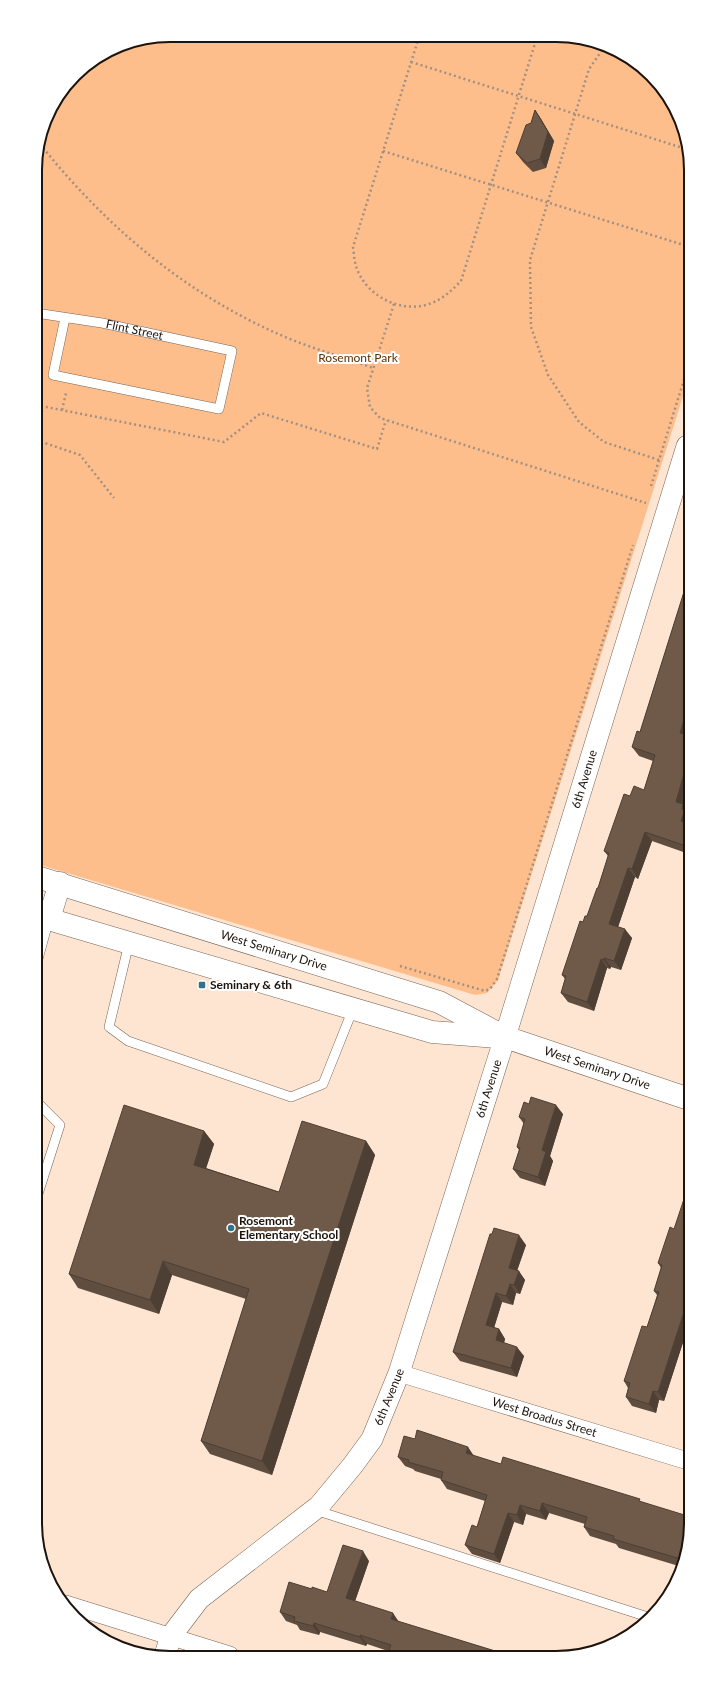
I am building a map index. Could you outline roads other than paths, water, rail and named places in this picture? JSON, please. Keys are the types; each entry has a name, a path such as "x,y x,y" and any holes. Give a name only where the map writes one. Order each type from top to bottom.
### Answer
{"main road":[{"name":"West Seminary Drive","path":"42,878 439,1002 505,1037 684,1097"},
{"path":"44,918 60,884"},
{"name":"West Seminary Drive","path":"44,918 432,1032 505,1037"}],"street":[{"name":"6th Avenue","path":"168,1646 199,1600 314,1510 353,1466 372,1439 399,1373 505,1037 681,490 681,467 684,456"},
{"name":"West Broadus Street","path":"399,1373 684,1456"},
{"path":"75,1608 168,1646 202,1651"}],"lane":[{"name":"Flint Street","path":"42,314 102,323 232,351 219,409 53,374 65,318"},
{"path":"42,932 44,918"},
{"path":"129,943 109,1027 128,1041 291,1097 323,1084 352,1009"},
{"path":"42,1107 60,1126 42,1182"},
{"path":"314,1510 643,1616"}],"place":[{"name":"Seminary & 6th","path":"202,985"},
{"name":"Rosemont Elementary School","path":"231,1228"}],"park label":[{"name":"Rosemont Park","path":"358,358"}]}
